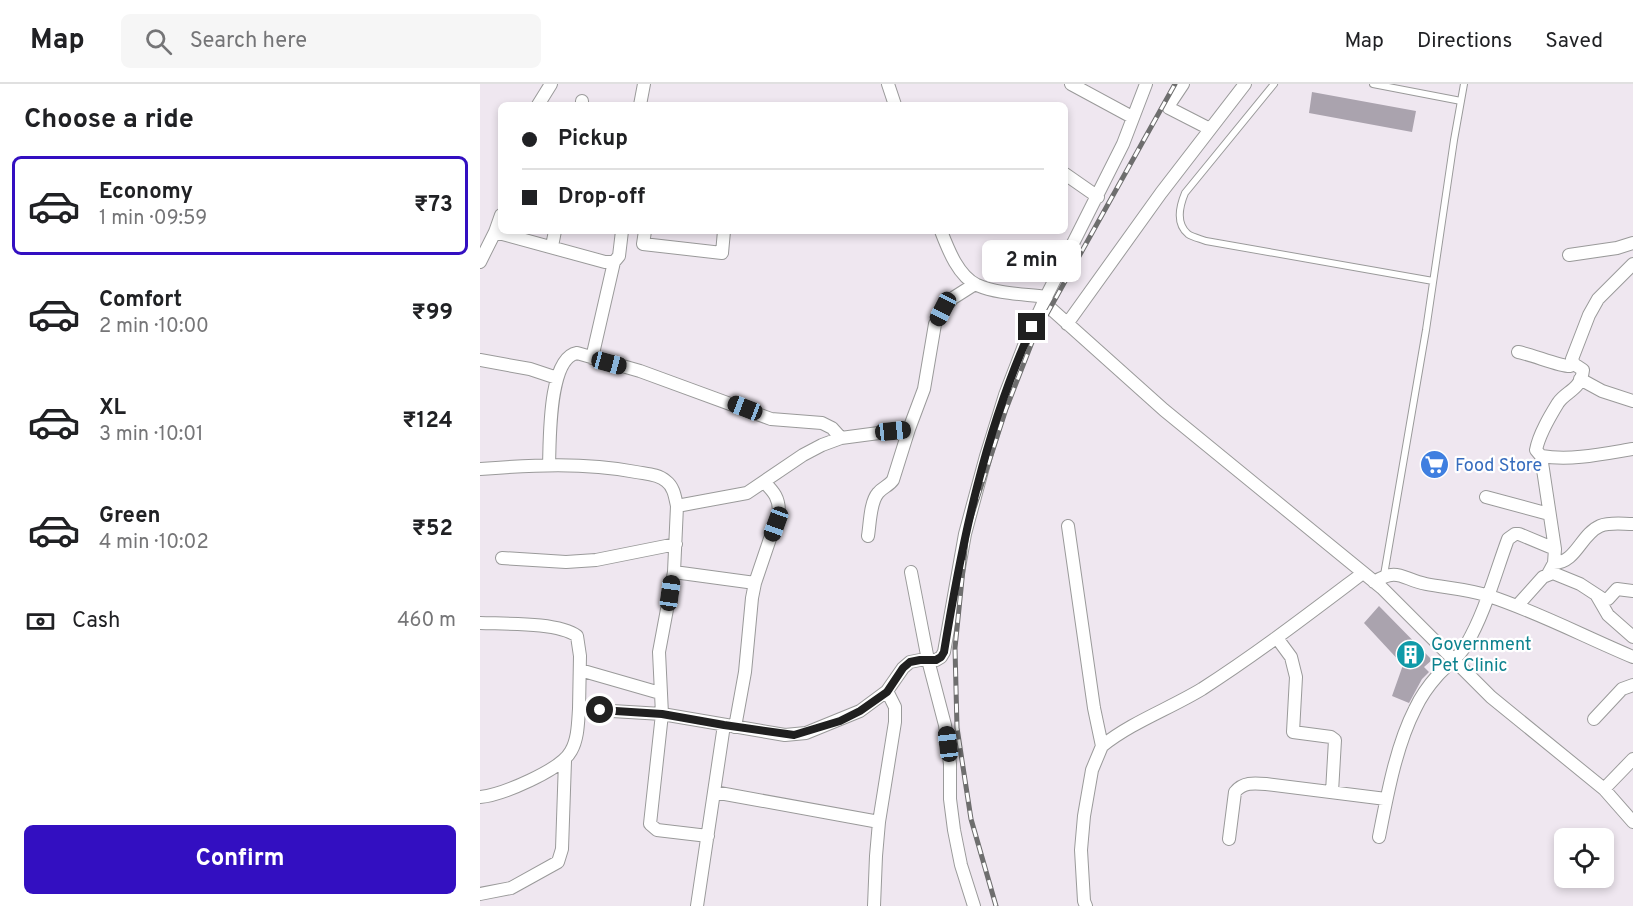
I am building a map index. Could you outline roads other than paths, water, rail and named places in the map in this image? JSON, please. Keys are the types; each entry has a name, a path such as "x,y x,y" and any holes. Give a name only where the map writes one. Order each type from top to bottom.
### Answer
{"street":[{"path":"540,102 551,84"},
{"path":"641,102 644,84"},
{"path":"888,84 894,102"},
{"path":"1071,84 1132,117"},
{"path":"579,709 662,714 730,726 756,728 785,735 806,733 860,711 887,692 903,668 910,662 941,657 944,652 965,534 1005,395 1046,297 1123,144 1146,84"},
{"path":"1183,84 1169,108 1210,129"},
{"path":"1067,324 1245,84"},
{"path":"1068,176 1098,197"},
{"path":"480,262 498,224"},
{"path":"503,234 605,262 614,262"},
{"path":"552,246 554,234"},
{"path":"592,358 614,262 619,256 622,234"},
{"path":"645,234 643,244 722,253 724,234"},
{"path":"942,234 959,268 975,284 995,290 1046,297"},
{"path":"1569,255 1629,244 1633,259"},
{"path":"1518,352 1570,366 1585,324 1598,299 1633,264"},
{"path":"868,536 874,499 880,490 890,485 893,480 924,389 935,324 943,309 953,298 975,284"},
{"path":"1046,297 1049,307 1164,410 1363,573 1379,578 1397,574 1421,583 1448,586 1488,596 1517,606 1633,657"},
{"path":"549,465 556,378 564,360 570,354 577,353 650,374 771,418 822,423 832,428 842,438"},
{"path":"480,360 530,369 556,378"},
{"path":"1551,568 1555,549 1540,456 1536,450 1543,430 1559,402 1572,392 1580,379 1583,370 1573,362"},
{"path":"1580,379 1602,391 1633,401"},
{"path":"676,506 747,493 765,483 803,455 842,438 909,429"},
{"path":"1540,456 1575,457 1633,449"},
{"path":"480,469 549,465 622,469 659,477 668,482 673,490 676,506 676,544 674,572 658,651 662,714 650,824 657,830 708,836"},
{"path":"697,906 714,792 745,672 755,583 779,512 776,494 765,483"},
{"path":"1486,496 1549,514"},
{"path":"1517,606 1551,568 1565,562 1597,527 1614,523 1633,524"},
{"path":"1068,526 1094,708 1102,746"},
{"path":"1379,837 1386,799 1413,711 1426,689 1455,661 1471,635 1511,536 1519,534 1555,549"},
{"path":"502,558 566,562 596,560 676,544"},
{"path":"1551,568 1603,599 1608,599 1617,590 1633,591"},
{"path":"674,572 755,583"},
{"path":"911,572 928,660 945,725 954,830 974,906"},
{"path":"1086,906 1082,850 1084,816 1092,770 1102,746 1117,735 1199,690 1277,638 1363,573"},
{"path":"1379,578 1491,697 1604,789 1633,822"},
{"path":"1597,597 1608,615 1633,637"},
{"path":"480,623 553,627 570,631 577,636 579,643 579,709 576,735 565,761 562,849 558,862 511,888 486,893 491,906"},
{"path":"1277,638 1291,657 1296,677 1293,732 1331,737 1335,740 1332,792"},
{"path":"580,670 660,693"},
{"path":"1594,719 1622,689 1633,685"},
{"path":"874,906 879,822 895,722 895,707 887,692"},
{"path":"1604,789 1633,759"},
{"path":"480,797 509,790 565,761"},
{"path":"1229,840 1235,792 1240,786 1249,783 1386,799"},
{"path":"714,792 879,822"}],"lane":[{"path":"1274,84 1185,193 1179,207 1180,221 1188,234 1206,241 1433,281"},
{"path":"1373,84 1461,101"},
{"path":"1379,578 1433,281 1464,84"}],"railway":[{"path":"996,906 971,819 957,728 955,648 967,530 1006,409 1034,337 1175,84"}],"place":[{"name":"Food Store","path":"1434,465"},
{"name":"Government Pet Clinic","path":"1410,654"}]}
